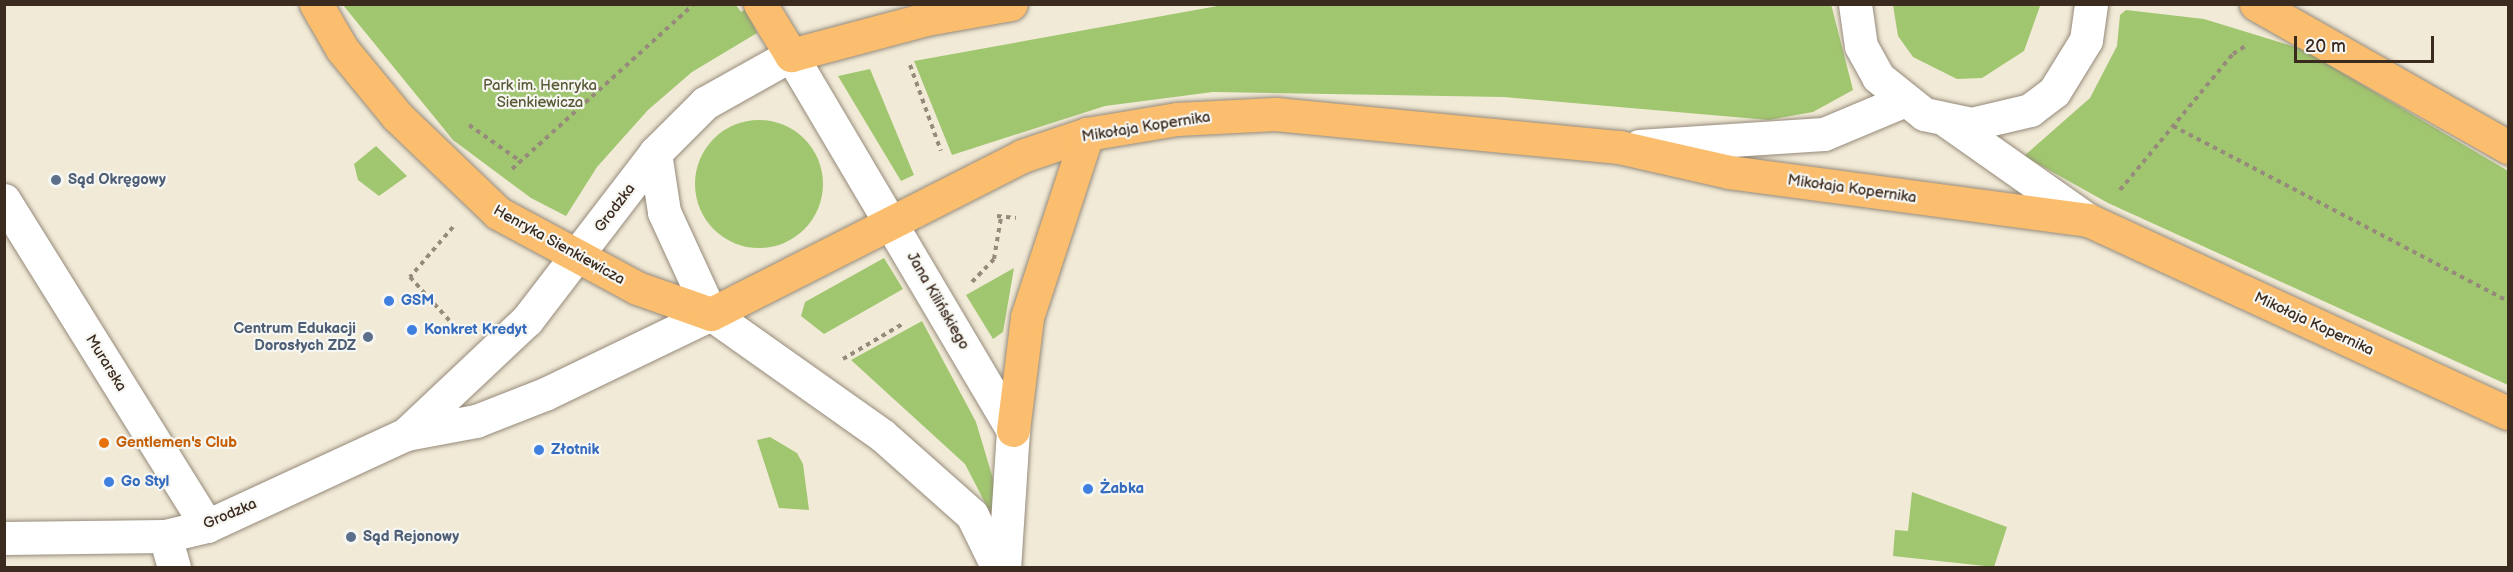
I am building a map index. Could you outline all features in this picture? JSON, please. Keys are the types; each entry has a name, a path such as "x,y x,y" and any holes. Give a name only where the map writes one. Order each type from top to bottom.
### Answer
{"main road":[{"name":"Henryka Sienkiewicza","path":"316,4 342,49 456,177 498,213 577,258 637,288 711,314"},
{"path":"760,4 791,55 926,19 1011,4"},
{"path":"2259,5 2508,147"},
{"name":"Mikołaja Kopernika","path":"711,314 890,220 1022,156 1087,135 1177,119 1275,114 1619,147 1729,172 2088,220 2508,413"},
{"path":"1013,430 1027,317 1087,135"}],"street":[{"name":"Mikołaja Kopernika","path":"1855,4 1861,46 1878,77 1903,101 1947,122 2088,220"},
{"path":"1947,122 2001,121 2054,92 2086,40 2091,4"},
{"name":"Grodzka","path":"406,434 500,349 577,258 656,153 705,103 791,55"},
{"name":"Jana Kilińskiego","path":"791,55 1013,430"},
{"name":"Mikołaja Kopernika","path":"1619,147 1824,134 1903,101"},
{"path":"656,153 664,212 711,314 882,435 964,507 998,567"},
{"name":"Murarska","path":"4,200 207,526"},
{"name":"Grodzka","path":"4,538 165,536 207,526 406,434 476,421 711,314"},
{"path":"1004,567 1013,430"},
{"path":"165,536 174,567"}],"path":[{"path":"458,116 520,160 694,4"},
{"path":"2116,194 2233,54 2252,42"},
{"path":"908,58 944,158"},
{"path":"2173,126 2508,301"},
{"path":"967,285 994,259 1001,217"},
{"path":"451,229 410,278 461,334"},
{"path":"846,357 908,321"}],"green space":[{"path":"1831,4 1853,90 1813,112 1769,120 1504,97 1213,92 1105,106 952,155 914,61 1223,5"},
{"path":"2039,4 2040,6 2024,51 1982,78 1957,79 1913,57 1898,36 1893,5"},
{"name":"Park im. Henryka Sienkiewicza","path":"343,5 736,5 741,12 746,9 757,33 692,72 648,110 597,167 566,216 531,198 453,140"},
{"path":"2126,10 2204,19 2302,49 2508,171 2508,385 2108,203 2024,156 2090,98 2117,46 2120,15"},
{"path":"870,69 914,175 901,181 838,76"},
{"path":"759,120 783,125 804,139 818,160 823,184 818,208 804,229 783,243 759,248 735,243 714,229 700,208 695,184 700,160 714,139 735,125"},
{"path":"376,146 407,176 379,196 358,180 354,164"},
{"path":"884,258 903,289 824,334 801,316 805,302"},
{"path":"1014,268 1003,332 993,339 966,295"},
{"path":"922,321 976,422 997,492 998,528 965,464 851,360"},
{"path":"770,437 797,453 803,464 809,510 779,508 757,440"},
{"path":"1912,492 2007,527 1994,567 1893,556 1895,530 1908,531"}],"place":[{"name":"Sąd Okręgowy","path":"56,180"},
{"name":"GSM","path":"389,301"},
{"name":"Konkret Kredyt","path":"412,330"},
{"name":"Centrum Edukacji Dorosłych ZDZ","path":"368,337"},
{"name":"Gentlemen's Club","path":"104,443"},
{"name":"Złotnik","path":"539,450"},
{"name":"Go Styl","path":"109,482"},
{"name":"Żabka","path":"1088,489"},
{"name":"Sąd Rejonowy","path":"351,537"}]}
